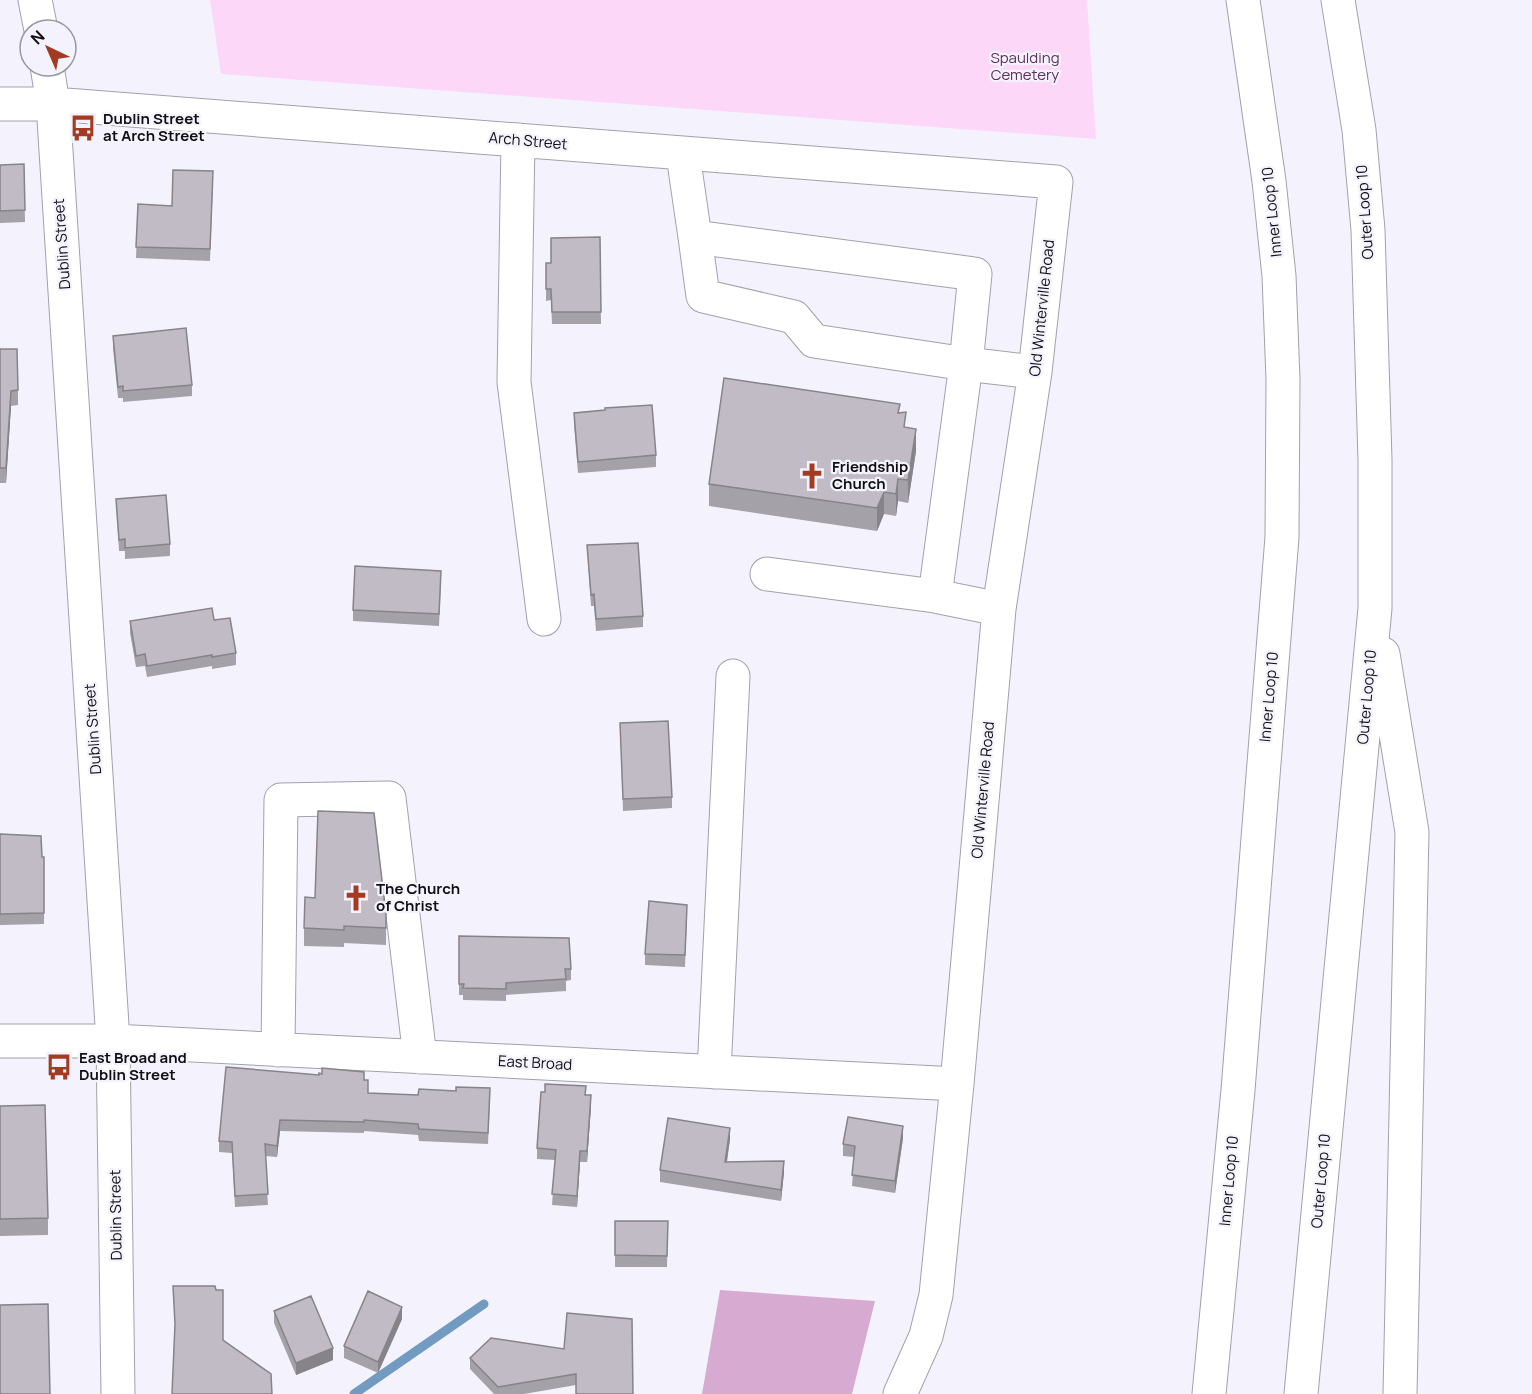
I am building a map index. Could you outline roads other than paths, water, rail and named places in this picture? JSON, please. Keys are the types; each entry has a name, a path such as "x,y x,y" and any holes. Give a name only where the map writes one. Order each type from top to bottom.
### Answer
{"main road":[{"path":"35,0 39,18"},
{"name":"Inner Loop 10","path":"1209,1394 1238,1090 1282,537 1283,379 1279,276 1269,181 1243,0"},
{"name":"Outer Loop 10","path":"1301,1394 1375,608 1375,460 1368,230 1359,130 1338,0"},
{"name":"Dublin Street","path":"49,78 53,104 113,1041 118,1394"},
{"name":"Arch Street","path":"0,104 53,104 683,155 1056,182"},
{"path":"518,140 514,382 544,619"},
{"path":"683,155 703,296 794,317 814,341 1035,372"},
{"name":"Old Winterville Road","path":"900,1394 926,1336 936,1294 999,609 1035,372 1056,182"},
{"path":"695,237 975,274 966,364 935,596"},
{"path":"767,574 935,596 999,609"},
{"path":"1375,608 1412,832 1400,1394"},
{"path":"714,1072 733,676"},
{"path":"278,1050 281,800 389,798 420,1057"},
{"name":"East Broad","path":"0,1041 113,1041 957,1084"}],"waterway":[{"path":"354,1394 484,1304"}],"place":[{"name":"Dublin Street at Arch Street","path":"83,128"},
{"name":"Friendship Church","path":"812,476"},
{"name":"The Church of Christ","path":"356,898"},
{"name":"East Broad and Dublin Street","path":"59,1067"}],"park label":[{"name":"Spaulding Cemetery","path":"1025,66"}]}
